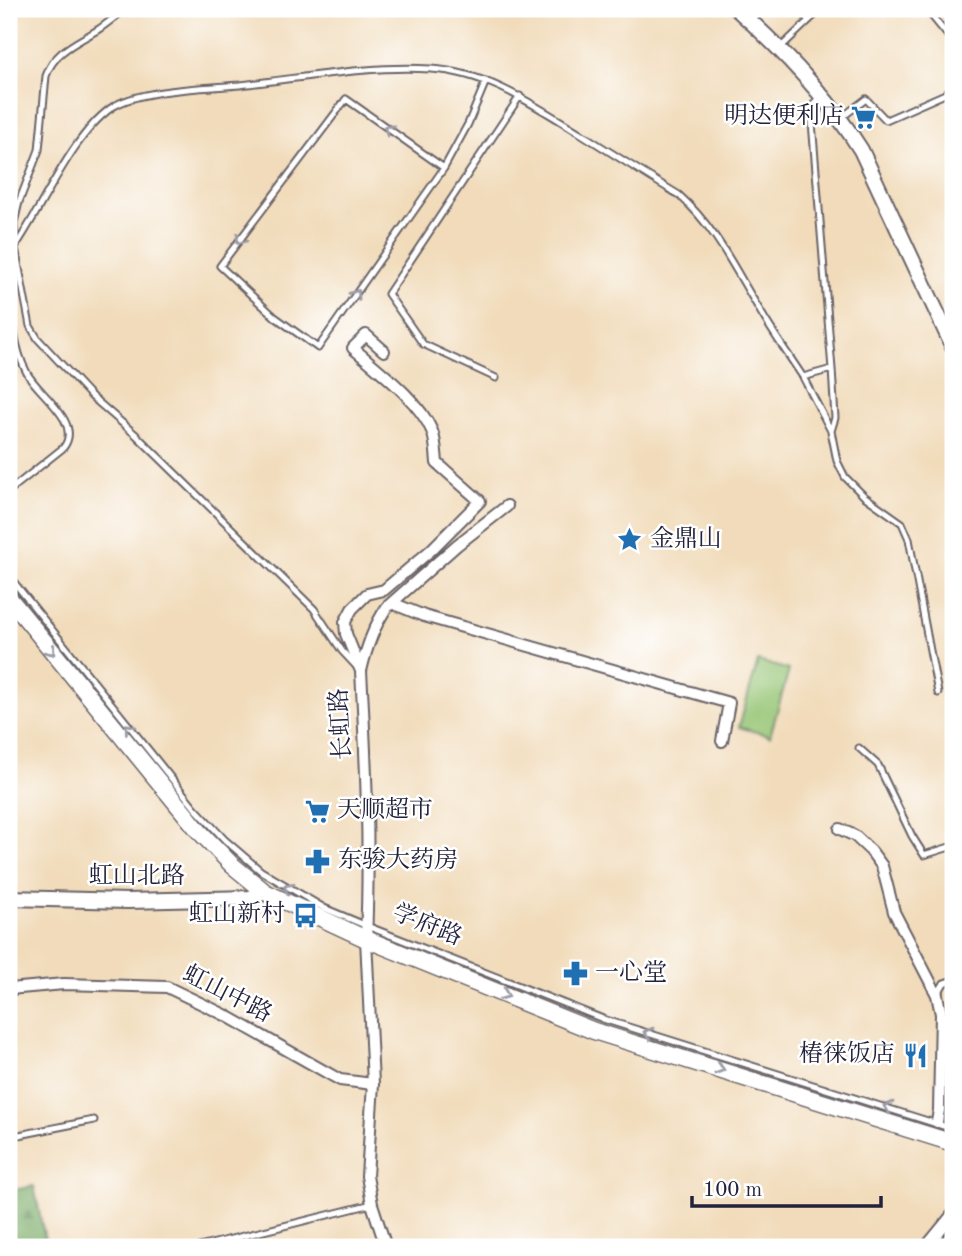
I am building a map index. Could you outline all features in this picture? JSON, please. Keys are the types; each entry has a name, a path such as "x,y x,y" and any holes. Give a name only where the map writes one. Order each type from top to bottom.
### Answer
{"main road":[{"name":"学府路","path":"9,598 199,831 232,865 265,892 594,1031 953,1143"}],"street":[{"path":"737,9 779,48 841,118 861,150 953,347"},
{"path":"361,671 346,634 345,622 352,609 367,594 384,590 431,550 480,501 437,463 433,433 410,400 353,348 366,335 384,351"},
{"path":"361,671 380,618 392,603 457,545 507,506"},
{"path":"392,603 424,616 729,703 722,741"},
{"name":"长虹路","path":"361,671 367,802 367,933 373,1084 367,1176 372,1204 386,1247"},
{"path":"841,829 855,836 882,866 894,912 937,995 940,1014 937,1122"},
{"name":"虹山北路","path":"9,898 128,901 250,898 265,892"},
{"name":"虹山中路","path":"9,989 64,984 167,987 225,1015 340,1080 373,1084"},
{"path":"926,1247 953,1214"}],"lane":[{"path":"9,491 64,448 70,433 61,414 31,379 20,357 9,265 19,202 39,150 46,76 50,64 78,39 97,30 126,9"},
{"path":"801,9 808,20"},
{"path":"779,48 821,9"},
{"path":"926,9 953,42"},
{"path":"12,247 80,140 112,107 133,98 379,69 433,69 486,81 520,96 679,195 699,213 718,238 760,312 803,377 831,431 837,461 845,477 864,496 902,523 909,539 938,693"},
{"path":"444,168 345,99 220,266 275,317 318,348 444,168 468,124 486,81"},
{"path":"841,118 866,99 886,120 945,94 953,86"},
{"path":"821,95 814,104 812,122 832,369 835,418 831,431"},
{"path":"496,378 423,344 388,295 520,96"},
{"name":"长虹路","path":"12,247 30,326 38,340 91,396 136,435 314,609 342,651 361,671"},
{"path":"803,377 832,369"},
{"name":"学府路","path":"9,576 195,808 225,840 261,871 288,888 367,933 603,1019 953,1129"},
{"path":"859,748 878,765 923,855 953,846"},
{"path":"937,995 944,983 953,979"},
{"path":"9,1137 94,1120"},
{"path":"200,1247 372,1204"},
{"path":"236,1238 238,1247"}],"green space":[{"path":"758,661 789,670 770,736 739,727"},
{"path":"34,1186 46,1244 9,1247 9,1191"}],"place":[{"name":"明达便利店","path":"864,117"},
{"name":"金鼎山","path":"630,540"},
{"name":"天顺超市","path":"317,811"},
{"name":"东骏大药房","path":"318,861"},
{"name":"虹山新村","path":"305,915"},
{"name":"一心堂","path":"575,974"},
{"name":"椿徕饭店","path":"915,1055"}]}
